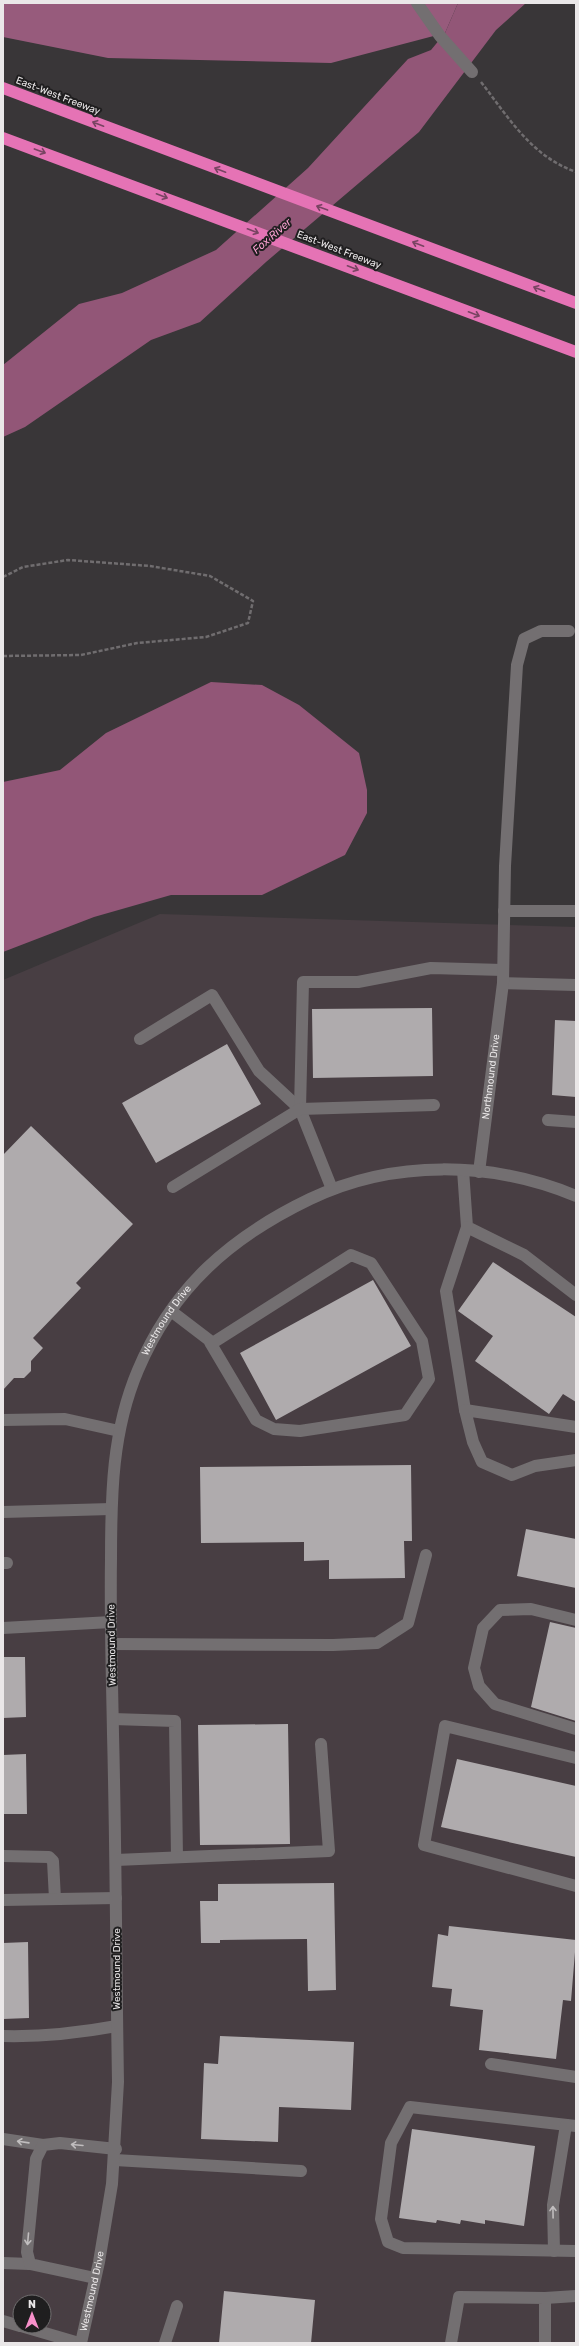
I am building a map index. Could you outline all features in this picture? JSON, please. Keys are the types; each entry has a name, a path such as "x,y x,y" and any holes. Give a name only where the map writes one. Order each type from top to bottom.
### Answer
{"highway":[{"name":"East-West Freeway","path":"3,88 576,303"},
{"name":"East-West Freeway","path":"3,138 576,352"}],"street":[{"path":"417,3 440,36 472,72"},
{"name":"Northmound Drive","path":"479,1172 503,983 504,911 517,665 524,639 541,631 569,631"},
{"path":"504,911 576,912"},
{"path":"332,1189 300,1109 303,982 358,982 431,968 503,970"},
{"path":"503,983 576,985"},
{"path":"140,1039 212,995 259,1070 300,1109"},
{"path":"173,1187 300,1109 434,1105"},
{"path":"548,1120 576,1122"},
{"name":"Westmound Drive","path":"80,2343 107,2219 115,2154 117,2026 116,1860 111,1622 111,1509 113,1464 119,1431 137,1372 161,1324 190,1285 235,1243 289,1209 332,1189 398,1172 430,1169 463,1170 507,1175 537,1182 576,1196"},
{"path":"463,1170 467,1227 446,1291 465,1410 473,1442 482,1462 512,1475 535,1466 576,1460"},
{"path":"467,1227 524,1255 576,1295"},
{"path":"171,1311 211,1344 256,1420 274,1429 300,1431 405,1415 429,1379 422,1341 371,1263 351,1255 211,1344"},
{"path":"465,1410 576,1427"},
{"path":"3,1420 65,1419 119,1431"},
{"path":"3,1512 111,1509"},
{"path":"112,1644 333,1645 377,1643 408,1623 426,1555"},
{"path":"576,1620 531,1609 500,1610 483,1628 474,1668 479,1686 495,1704 576,1729"},
{"path":"3,1628 111,1622"},
{"path":"113,1719 175,1721 177,1857"},
{"path":"576,1758 445,1726 424,1845 576,1886"},
{"path":"116,1860 329,1851 321,1744"},
{"path":"3,1856 49,1857 53,1861 55,1899"},
{"path":"3,1900 116,1898"},
{"path":"3,2036 65,2034 117,2026"},
{"path":"491,2064 576,2077"},
{"path":"554,2251 553,2205 571,2125 410,2106 391,2143 381,2219 388,2242 403,2248 554,2251 576,2251"},
{"path":"3,2139 43,2145 60,2144 115,2154 301,2171"},
{"path":"30,2264 27,2252 36,2159 43,2145"},
{"path":"3,2263 30,2264 95,2278"},
{"path":"450,2343 459,2297 545,2298 576,2296"},
{"path":"545,2298 545,2343"},
{"path":"165,2343 177,2306"},
{"path":"48,2334 80,2343"}],"path":[{"path":"472,72 525,138 541,154 576,172"},
{"path":"3,577 23,567 68,560 150,566 210,576 253,601 248,623 206,637 137,643 81,655 3,656"}],"shaded area":[{"path":"3,3 458,3 445,33 331,63 108,58 3,37"},
{"path":"160,914 576,927 576,2343 3,2343 3,980"}],"water":[{"name":"Fox River","path":"458,3 526,3 496,30 419,132 266,262 200,322 151,340 25,427 3,437 3,365 79,304 122,293 216,250 308,168 408,59 431,50 445,33"},
{"path":"211,682 262,685 299,705 359,753 367,790 367,813 345,855 262,895 171,895 94,917 3,952 3,782 60,770 106,733"}],"building":[{"path":"432,1008 433,1076 313,1078 312,1009"},
{"path":"555,1020 576,1021 576,1097 552,1095"},
{"path":"227,1044 261,1104 156,1163 122,1103"},
{"path":"31,1126 133,1224 76,1283 81,1288 33,1338 43,1348 31,1361 31,1371 24,1378 14,1378 3,1390 3,1155"},
{"path":"493,1262 576,1317 576,1402 563,1394 549,1414 475,1361 493,1336 458,1311"},
{"path":"373,1280 411,1346 276,1420 240,1353"},
{"path":"411,1465 412,1541 404,1541 405,1578 329,1579 329,1560 304,1561 304,1542 201,1543 200,1467"},
{"path":"526,1529 576,1539 576,1588 517,1576"},
{"path":"550,1622 576,1628 576,1721 531,1707"},
{"path":"3,1657 25,1657 26,1717 3,1718"},
{"path":"288,1724 290,1844 200,1845 198,1725"},
{"path":"26,1754 27,1814 3,1814 3,1755"},
{"path":"457,1759 576,1786 576,1857 441,1827"},
{"path":"334,1883 336,1990 308,1991 307,1939 220,1940 220,1943 201,1943 200,1901 218,1901 218,1884"},
{"path":"449,1926 576,1940 571,2001 563,2000 556,2059 479,2050 483,2010 450,2006 452,1989 432,1987 438,1934 448,1936"},
{"path":"28,1942 29,2018 3,2019 3,1943"},
{"path":"220,2036 354,2042 351,2110 279,2107 278,2142 201,2139 204,2063 218,2064"},
{"path":"412,2129 535,2146 524,2226 485,2220 485,2224 461,2220 460,2224 437,2220 436,2223 399,2218"},
{"path":"224,2291 315,2300 311,2343 219,2343"}]}
